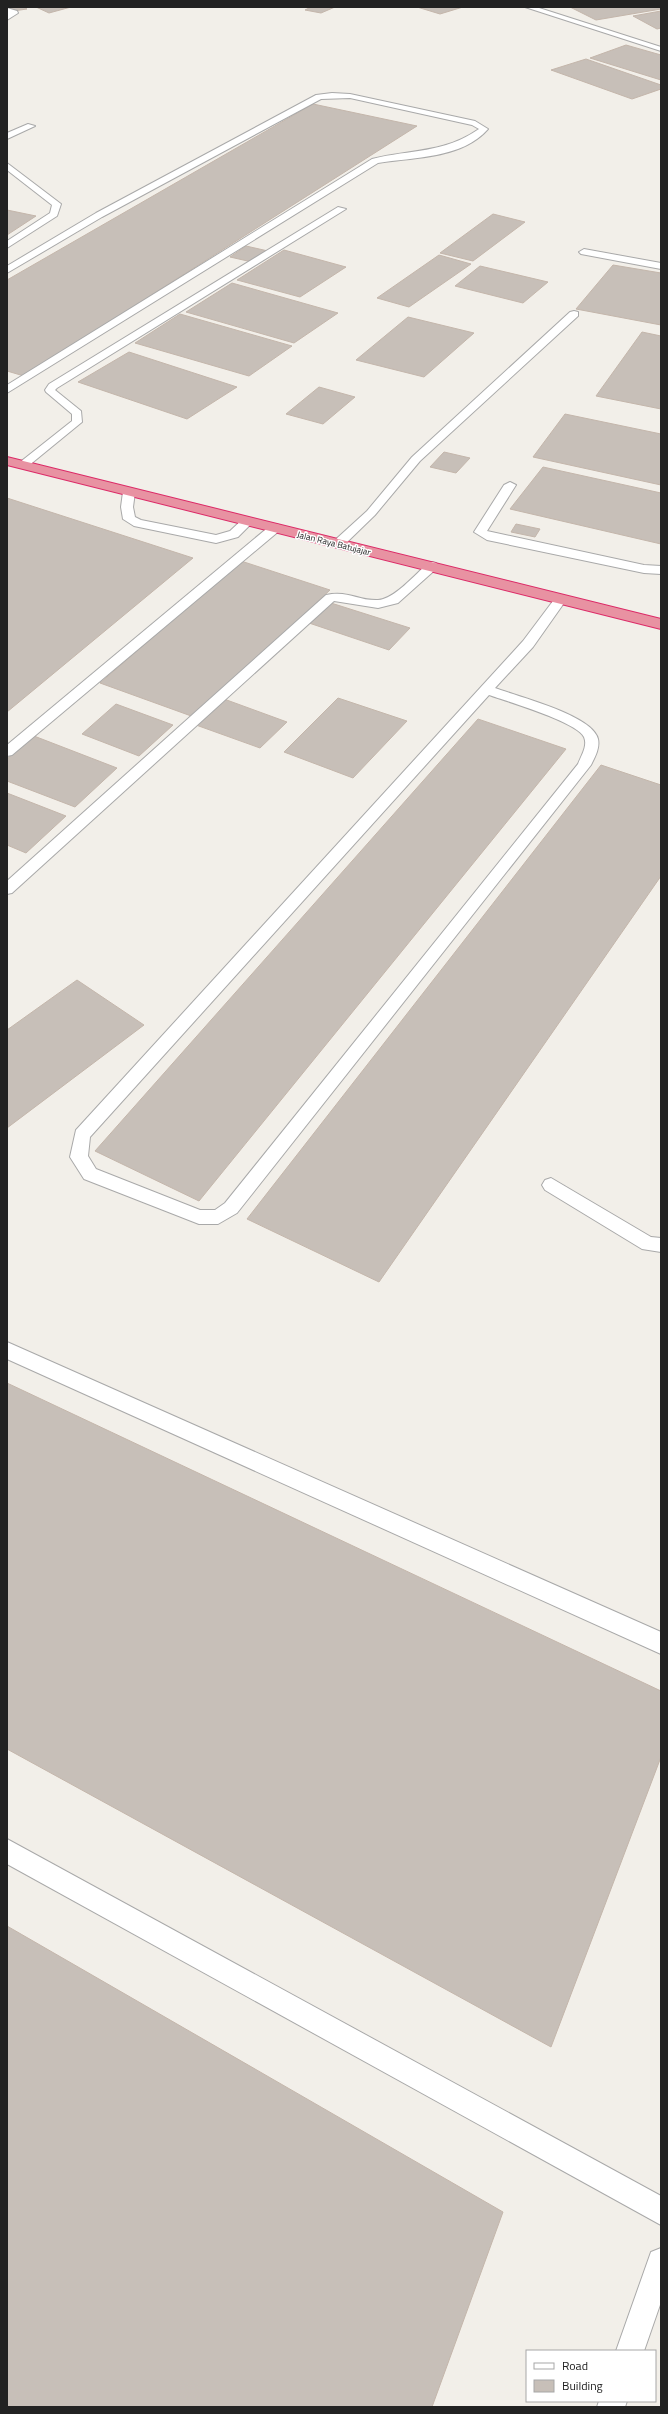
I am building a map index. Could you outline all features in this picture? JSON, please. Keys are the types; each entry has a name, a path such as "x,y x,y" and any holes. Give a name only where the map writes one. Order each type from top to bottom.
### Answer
{"highway":[{"name":"Jalan Raya Batujajar","path":"7,460 248,522 432,566 560,600 661,624"}],"street":[{"path":"7,11 14,14 7,17"}],"lane":[{"path":"528,7 661,49"},
{"path":"7,270 99,216 320,97 332,95 350,96 475,123 484,129 461,146 440,153 375,161 7,390"},
{"path":"7,136 32,126"},
{"path":"7,166 57,204 54,214 7,245"},
{"path":"23,464 77,422 77,413 51,392 50,390 53,386 341,208"},
{"path":"584,252 661,266"},
{"path":"338,544 371,513 416,459 574,314"},
{"path":"510,485 480,532 487,536 644,569 661,570"},
{"path":"130,492 127,507 129,519 138,523 216,539 234,534 248,522"},
{"path":"7,752 275,528"},
{"path":"7,889 330,598 338,596 378,604 394,600 405,592 432,566"},
{"path":"486,690 563,717 582,727 590,735 592,746 584,765 231,1208 218,1217 199,1217 90,1174 79,1157 82,1135 486,690 528,644 560,600"},
{"path":"551,1185 648,1244 661,1245"},
{"path":"7,1350 661,1643"},
{"path":"7,1851 661,2211"},
{"path":"630,2350 661,2262"}],"building":[{"path":"24,7 27,9 13,11 7,8"},
{"path":"36,7 71,7 49,13"},
{"path":"311,7 335,7 321,13 305,10"},
{"path":"417,7 463,7 440,14"},
{"path":"570,7 661,7 661,9 596,20"},
{"path":"661,11 661,28 657,29 633,16"},
{"path":"626,45 661,55 661,80 590,58"},
{"path":"586,59 661,85 661,89 632,99 551,70"},
{"path":"313,104 417,126 24,376 7,371 7,280"},
{"path":"7,210 36,216 7,235"},
{"path":"493,214 525,222 473,261 440,253"},
{"path":"246,246 268,251 252,262 230,257"},
{"path":"284,250 346,267 300,297 237,280"},
{"path":"439,255 471,264 409,307 377,298"},
{"path":"613,265 661,273 661,325 576,309"},
{"path":"480,266 548,282 523,303 455,286"},
{"path":"232,283 338,313 294,343 186,312"},
{"path":"180,314 292,346 249,376 135,343"},
{"path":"408,317 474,333 424,377 356,360"},
{"path":"642,332 661,336 661,409 596,396"},
{"path":"129,352 237,387 187,419 78,382"},
{"path":"319,387 355,397 323,424 286,414"},
{"path":"565,414 661,434 661,485 533,457"},
{"path":"444,452 470,458 456,473 430,467"},
{"path":"543,467 661,493 661,544 510,509"},
{"path":"7,498 193,558 7,712"},
{"path":"516,524 540,529 535,537 511,532"},
{"path":"241,561 330,590 194,717 100,683"},
{"path":"331,603 410,628 389,650 309,623"},
{"path":"338,698 407,721 353,778 284,752"},
{"path":"224,699 287,722 260,748 196,725"},
{"path":"116,704 173,725 139,756 82,734"},
{"path":"478,719 566,749 199,1201 95,1151"},
{"path":"34,736 117,768 75,807 7,781 7,759"},
{"path":"601,765 661,785 661,876 379,1282 247,1219"},
{"path":"7,793 66,816 26,853 7,845"},
{"path":"77,980 144,1025 7,1128 7,1030"},
{"path":"7,1383 661,1691 661,1757 551,2047 7,1749"},
{"path":"7,1926 503,2212 432,2407 7,2407"}]}
